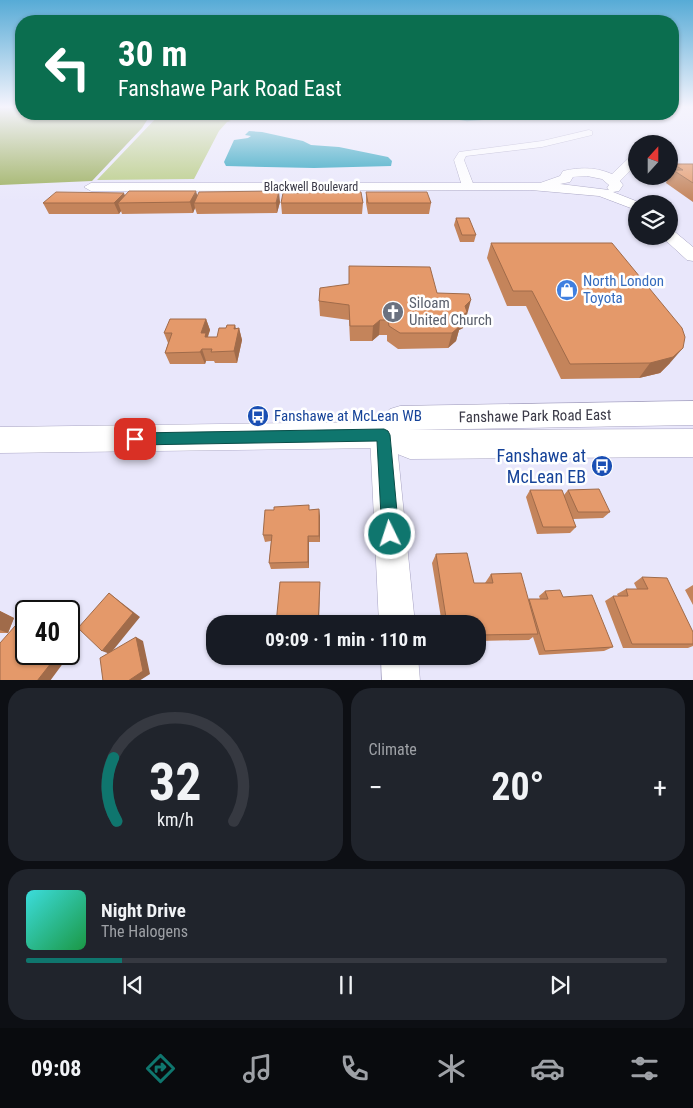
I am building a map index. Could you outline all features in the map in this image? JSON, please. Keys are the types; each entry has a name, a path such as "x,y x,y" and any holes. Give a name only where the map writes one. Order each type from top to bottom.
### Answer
{"main road":[{"name":"Fanshawe Park Road East","path":"384,435 400,418 693,413"},
{"name":"Fanshawe Park Road East","path":"0,440 384,435 410,444 693,444"}],"street":[{"path":"468,186 460,160 462,154 542,144 563,139"},
{"path":"613,183 628,167"},
{"name":"Blackwell Boulevard","path":"532,186 565,179 568,174 578,171 596,173 613,183 628,198"},
{"name":"Blackwell Boulevard","path":"565,179 570,184 585,189"},
{"name":"Blackwell Boulevard","path":"90,187 532,186 585,189 613,183"},
{"path":"678,243 693,256"},
{"path":"384,435 396,615"},
{"path":"400,665 401,680"}],"green space":[{"path":"0,139 132,139 92,181 0,185"},
{"path":"136,139 215,139 194,179 97,180"}],"water":[{"path":"293,139 311,145 339,147 388,157 392,161 391,166 314,168 226,166 224,162 234,140"}],"building":[{"path":"678,164 693,164 693,183 678,173 678,170 683,170 678,167"},
{"path":"129,191 196,191 190,202 118,203"},
{"path":"279,191 276,203 194,203 199,192"},
{"path":"56,192 124,193 114,203 43,203"},
{"path":"361,192 363,203 281,203 283,193"},
{"path":"366,192 427,192 431,203 368,203"},
{"path":"456,218 469,218 476,235 462,235"},
{"path":"491,243 612,243 682,328 685,337 683,348 673,357 650,363 570,364 532,291 513,291"},
{"name":"Siloam United Church","path":"349,266 430,267 437,293 469,294 471,300 465,306 467,312 458,319 460,326 452,333 400,333 389,326 388,320 380,320 373,326 350,326 349,305 319,301 320,288 349,284"},
{"path":"170,319 206,319 201,333 206,333 205,337 217,337 219,328 235,325 234,329 239,328 234,351 211,352 212,349 202,349 200,352 165,353 172,333 164,333"},
{"path":"599,489 610,512 578,512 568,490"},
{"path":"530,490 562,490 576,527 543,527"},
{"path":"309,505 309,510 319,509 319,536 308,536 308,562 269,563 272,535 263,535 265,510 274,510 274,507"},
{"path":"467,553 474,583 493,583 491,574 521,573 538,634 486,635 486,615 446,615 436,554"},
{"path":"642,577 667,578 693,632 693,644 632,644 613,596 628,596 626,589 648,589"},
{"path":"280,582 320,582 318,615 277,615"},
{"path":"560,590 563,597 592,595 613,647 545,651 529,599 548,599 545,591"},
{"path":"109,593 133,613 102,651 80,630 80,626"},
{"path":"15,626 15,665 50,665 38,680 0,680 0,643"},
{"path":"136,637 143,671 130,680 103,680 100,658"}],"place":[{"name":"North London Toyota","path":"567,290"},
{"name":"Siloam United Church","path":"393,312"},
{"name":"Fanshawe at McLean WB","path":"258,416"},
{"name":"Fanshawe at McLean EB","path":"602,466"}],"route":[{"path":"135,439 384,435 390,534"}]}
